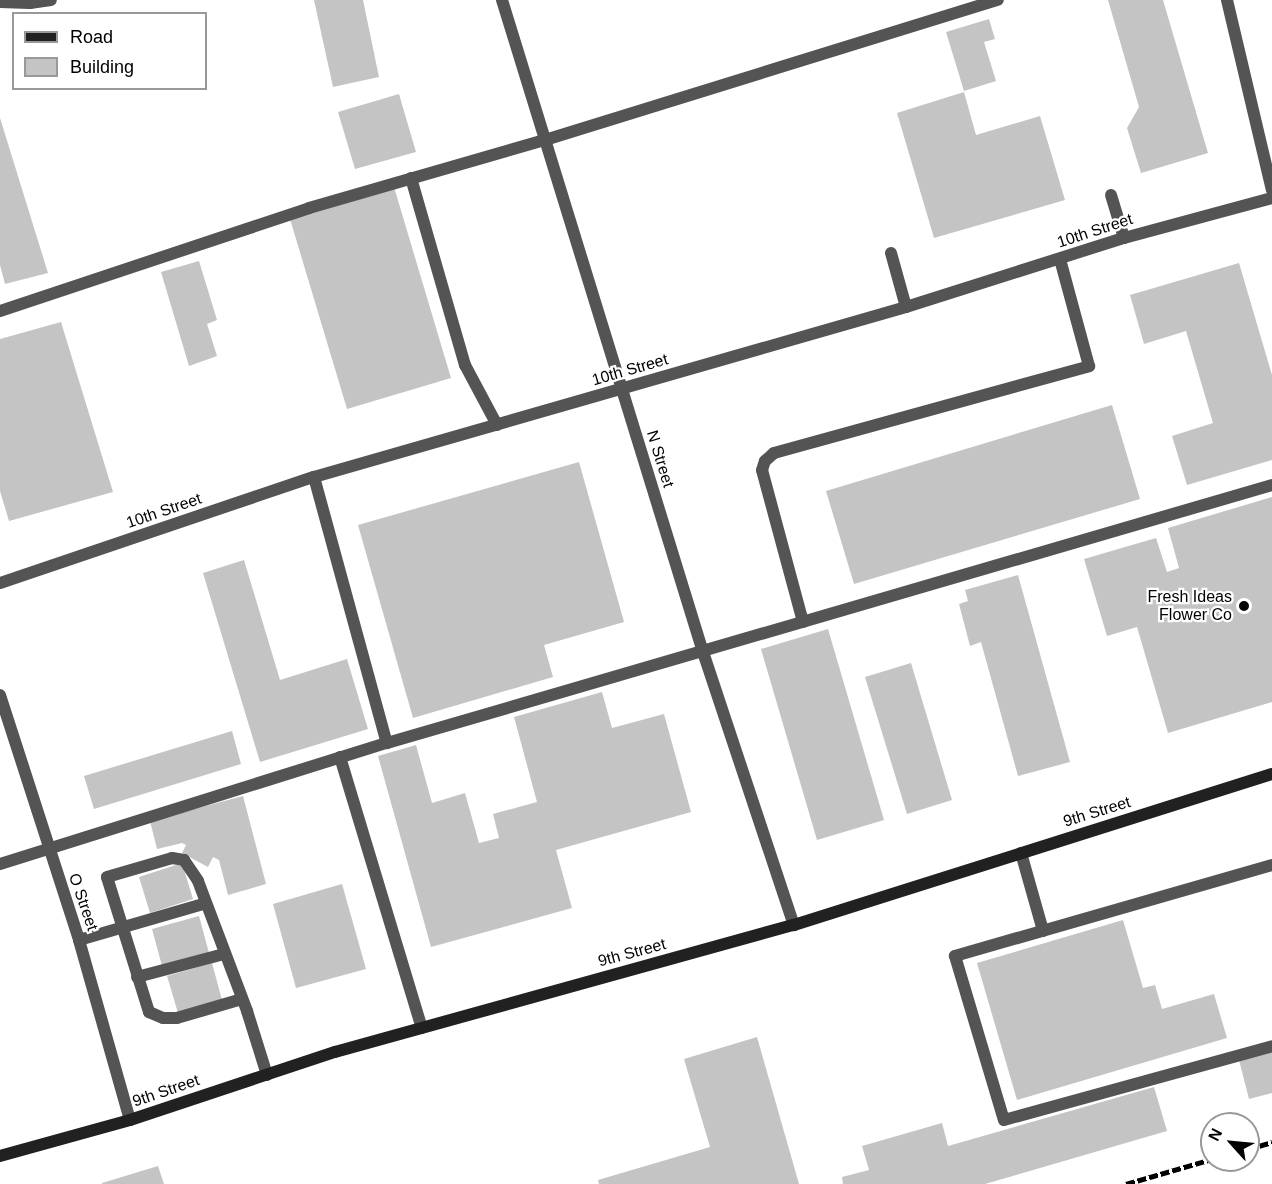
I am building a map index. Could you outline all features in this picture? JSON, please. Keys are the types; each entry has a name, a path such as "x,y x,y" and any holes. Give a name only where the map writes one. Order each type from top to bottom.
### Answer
{"main road":[{"name":"9th Street","path":"0,1156 130,1120 422,1028 794,925 1272,774"}],"street":[{"path":"0,2 30,3 51,0"},
{"name":"N Street","path":"502,0 703,652 794,925"},
{"path":"0,311 309,207 545,140 998,0"},
{"path":"1227,0 1272,190"},
{"path":"411,178 465,365 497,425"},
{"path":"1111,195 1124,238"},
{"name":"10th Street","path":"0,584 314,477 906,307 1124,238 1272,198"},
{"path":"891,253 906,307"},
{"path":"803,622 762,470 765,461 774,453 1089,366 1060,259"},
{"path":"314,477 387,743"},
{"path":"0,864 49,851 340,757 1272,485"},
{"name":"O Street","path":"0,695 79,940 130,1120"},
{"path":"340,757 422,1028"},
{"path":"1021,853 1044,931"},
{"path":"242,999 191,1015 163,1018 148,1012 106,877 172,858 184,860 198,881 242,999 267,1075"},
{"path":"1272,865 955,957 1004,1120 1272,1046"},
{"path":"79,940 206,903"},
{"path":"137,977 224,954"}],"building":[{"path":"314,0 363,0 379,77 333,87"},
{"path":"1108,0 1163,0 1208,153 1141,173 1127,128 1139,107"},
{"path":"989,19 995,39 984,42 996,81 964,91 946,32"},
{"path":"964,92 976,135 1040,116 1065,200 934,238 897,113"},
{"path":"399,94 416,152 355,169 338,112"},
{"path":"0,118 48,273 5,284 0,265"},
{"path":"394,187 451,378 347,409 290,219"},
{"path":"199,261 217,320 207,324 217,356 189,366 161,272"},
{"path":"1239,263 1272,375 1272,460 1187,485 1172,436 1213,423 1186,331 1144,344 1130,295"},
{"path":"61,322 113,492 9,521 0,491 0,339"},
{"path":"1112,405 1140,499 854,584 826,491"},
{"path":"579,462 624,622 544,645 553,677 413,718 358,525"},
{"path":"1272,497 1272,702 1168,733 1137,627 1107,636 1084,559 1156,538 1167,572 1179,568 1168,528"},
{"path":"244,560 280,680 347,659 368,729 260,762 203,573"},
{"path":"1018,575 1070,762 1018,776 981,642 970,646 959,604 968,601 965,590"},
{"path":"828,629 884,820 817,840 761,649"},
{"path":"911,663 952,800 907,814 865,677"},
{"path":"602,692 612,728 664,714 691,812 556,850 572,908 431,947 378,756 416,745 432,803 465,793 479,843 499,838 493,814 537,802 514,717"},
{"path":"232,731 241,764 94,809 84,776"},
{"path":"243,796 266,884 228,895 219,860 213,857 208,867 182,853 186,845 182,843 157,849 150,821"},
{"path":"182,863 193,899 150,913 139,877"},
{"path":"342,884 366,969 296,988 273,904"},
{"path":"199,916 209,953 162,966 152,929"},
{"path":"1123,920 1143,988 1155,985 1162,1009 1214,994 1227,1038 1017,1100 977,963"},
{"path":"212,963 222,1000 178,1013 167,976"},
{"path":"757,1037 799,1184 599,1184 598,1180 710,1147 684,1059"},
{"path":"1272,1051 1272,1093 1249,1099 1239,1060"},
{"path":"1154,1087 1167,1131 985,1184 843,1184 842,1177 869,1170 862,1146 942,1123 948,1146"},
{"path":"158,1166 164,1184 102,1184 102,1183"}],"railway":[{"path":"1260,1146 1272,1142"},
{"path":"1126,1184 1200,1162"}],"place":[{"name":"Fresh Ideas Flower Co","path":"1244,606"}]}
